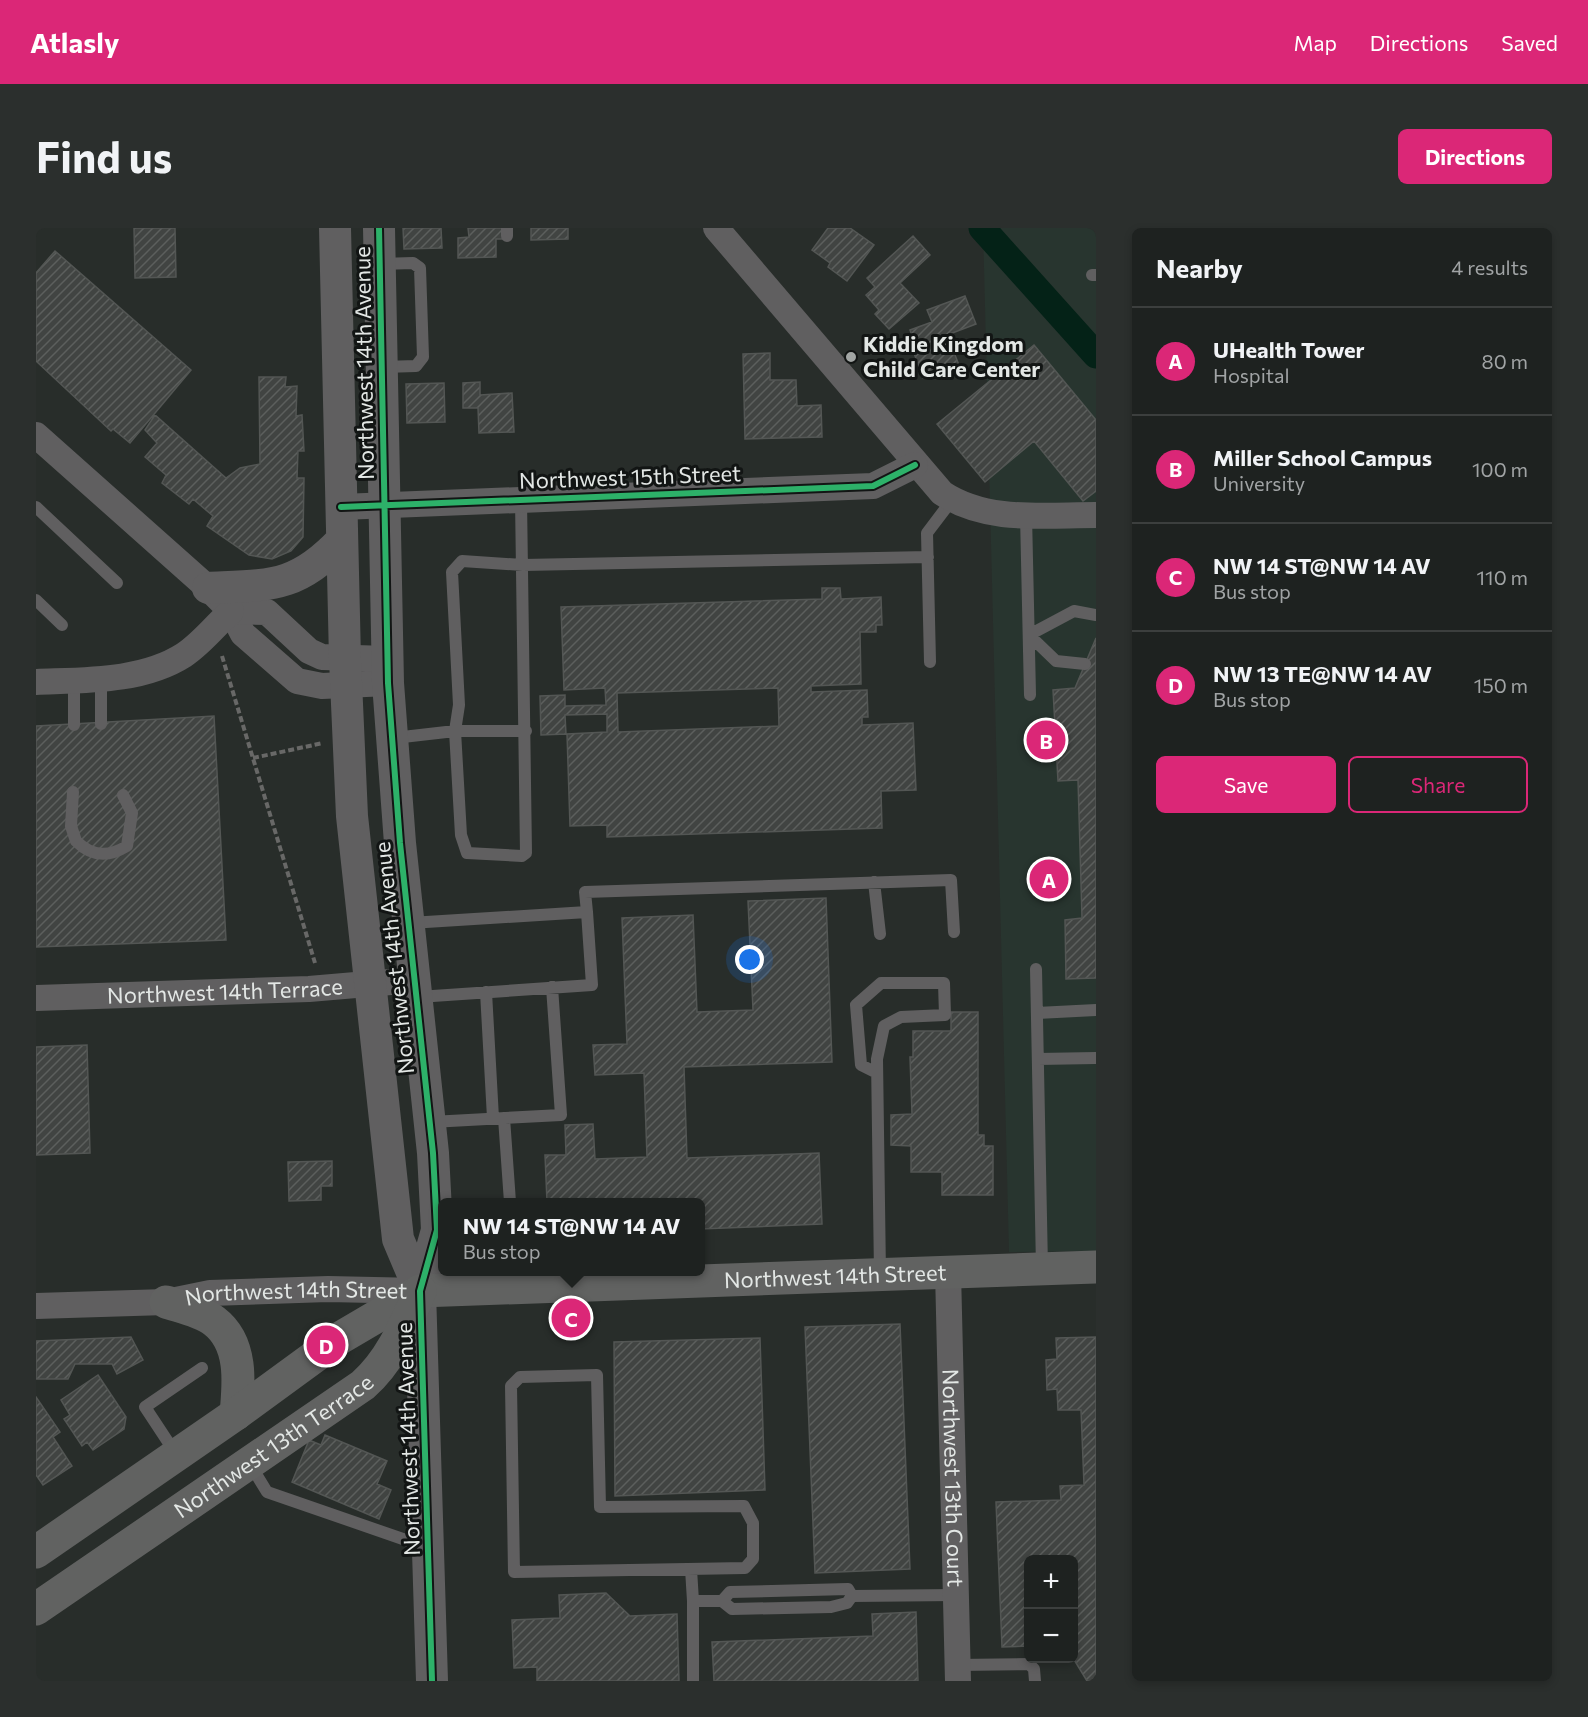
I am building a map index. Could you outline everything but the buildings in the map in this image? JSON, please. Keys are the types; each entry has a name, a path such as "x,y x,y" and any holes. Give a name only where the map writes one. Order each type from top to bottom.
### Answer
{"main road":[{"name":"Northwest 14th Street","path":"420,1291 1096,1267"},
{"name":"Northwest 13th Terrace","path":"36,1552 236,1414 340,1338 420,1291"},
{"name":"Northwest 13th Terrace","path":"36,1609 250,1463 375,1374 398,1342 420,1291"},
{"path":"166,1302 214,1321 229,1340 238,1370 236,1414"}],"street":[{"name":"Northwest 14th Avenue","path":"335,228 342,540 352,816 398,1239 420,1291"},
{"name":"Northwest 14th Avenue","path":"379,228 388,671 392,738 429,1122 437,1230 420,1291 432,1681"},
{"path":"716,228 915,465 952,500 978,512 1096,515"},
{"path":"36,435 231,611 267,612 309,651 346,672 388,671"},
{"name":"Northwest 15th Street","path":"342,507 873,486 915,465"},
{"path":"208,588 280,583 298,577 315,566 342,540"},
{"path":"36,682 101,679 162,666 185,655 231,611"},
{"name":"Northwest 14th Terrace","path":"36,998 309,989 371,983 415,988"},
{"name":"Northwest 13th Court","path":"948,1272 958,1673"},
{"name":"Northwest 14th Street","path":"36,1306 166,1302 210,1293 328,1289 420,1291"}],"lane":[{"path":"380,264 413,263 420,267 423,357 416,366 382,368"},
{"path":"521,500 523,565 526,731 526,853 522,856 471,855 464,850 455,731 459,705 452,573 462,561 523,565 928,557"},
{"path":"930,662 927,533 952,500"},
{"path":"36,507 117,583"},
{"path":"1026,515 1029,695"},
{"path":"36,600 62,625"},
{"path":"1029,635 1074,611 1096,615"},
{"path":"1029,635 1056,661 1084,664"},
{"path":"101,679 101,724"},
{"path":"74,680 74,725"},
{"path":"392,738 455,731 526,731"},
{"path":"73,792 71,826 76,841 99,854 113,855 127,846 132,813 123,795"},
{"path":"415,988 486,992 592,985 585,892 951,880 954,932"},
{"path":"874,882 880,934"},
{"path":"409,923 587,912"},
{"path":"1036,969 1042,1269"},
{"path":"878,1073 861,1065 856,1005 880,983 944,983 945,1015 901,1017 884,1026 878,1073 880,1275"},
{"path":"429,1122 561,1115 552,987"},
{"path":"486,992 498,1118 509,1198"},
{"path":"1037,1013 1096,1010"},
{"path":"1038,1059 1096,1058"},
{"path":"177,1455 145,1407 202,1368"},
{"path":"597,1375 600,1507 744,1506 753,1523 753,1560 745,1568 691,1569 514,1572 511,1386 520,1377 597,1375"},
{"path":"250,1463 267,1492 428,1547"},
{"path":"691,1569 693,1681"},
{"path":"722,1601 730,1592 759,1590 848,1590 852,1596"},
{"path":"852,1596 956,1595"},
{"path":"693,1601 722,1601 732,1609 831,1607 847,1603 852,1596"},
{"path":"958,1673 1029,1665 1034,1670 1035,1681"}],"path":[{"path":"222,656 315,963"},
{"path":"253,758 328,742"}],"shaded area":[{"path":"983,228 1096,228 1096,1251 1009,1252"}],"waterway":[{"path":"982,228 1096,355"}],"cycle path":[{"path":"379,228 388,683 400,843 433,1153 437,1230 420,1291 432,1681"},
{"path":"341,507 873,486 915,465"}],"place":[{"name":"Kiddie Kingdom Child Care Center","path":"851,357"},
{"name":"Miller School Campus","path":"1046,740"},
{"name":"UHealth Tower","path":"1049,879"},
{"name":"NW 14 ST@NW 14 AV","path":"571,1318"},
{"name":"NW 13 TE@NW 14 AV","path":"326,1345"}]}
